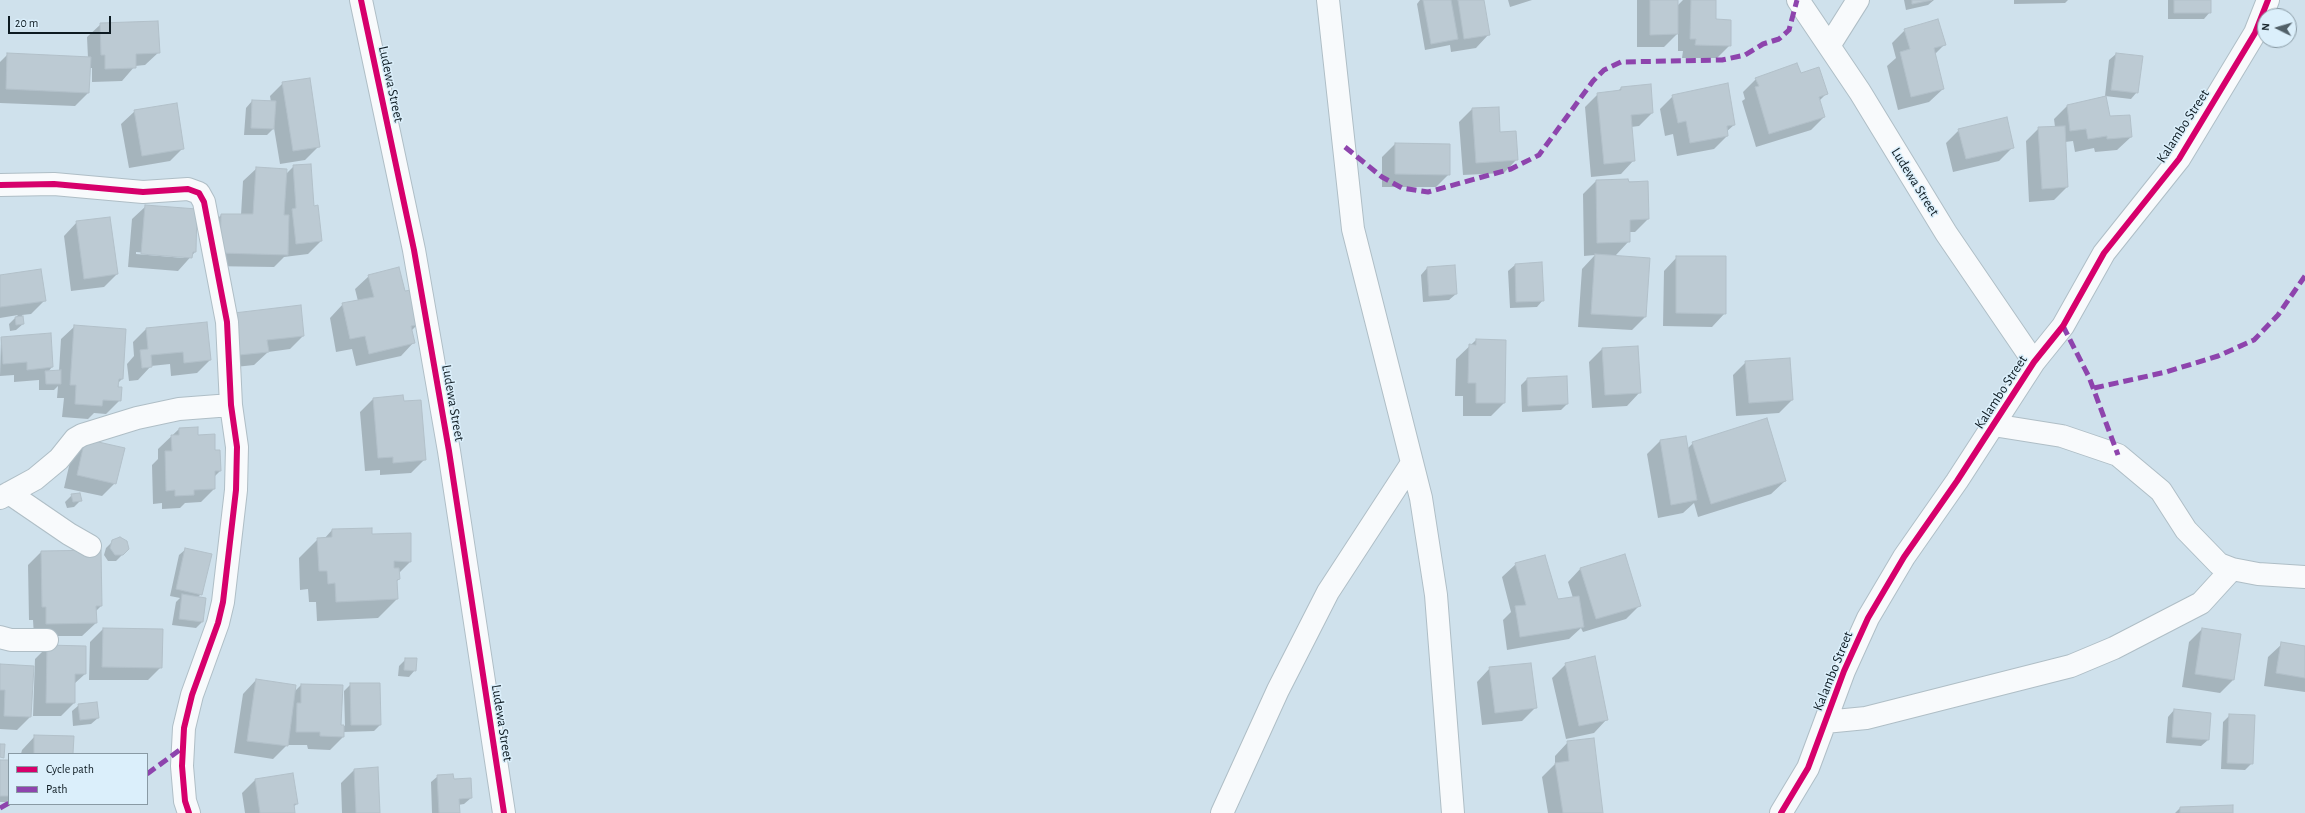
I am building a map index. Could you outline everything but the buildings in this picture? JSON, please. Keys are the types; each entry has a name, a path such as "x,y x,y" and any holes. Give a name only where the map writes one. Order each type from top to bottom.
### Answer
{"street":[{"name":"Ludewa Street","path":"361,0 414,250 449,451 504,813"},
{"path":"1328,0 1353,229 1421,498 1436,595 1453,813"},
{"name":"Ludewa Street","path":"1798,0 1829,46 1946,233 2034,362"},
{"path":"1829,46 1858,0"},
{"name":"Kalambo Street","path":"1781,813 1808,768 1844,671 1868,618 1904,557 2034,362 2063,326 2104,253 2179,159 2255,33 2268,0"},
{"path":"0,185 54,184 143,192 188,189 199,193 204,202 227,322 231,406 237,447 236,490 223,602 218,623 192,695 181,750 185,801 189,813"},
{"path":"4,496 35,479 59,459 74,439 82,435 137,418 179,409 231,406"},
{"path":"1993,425 2062,436 2118,455 2160,491 2186,530 2219,564 2232,569 2258,574 2305,577"},
{"path":"1222,813 1278,690 1328,592 1412,462"},
{"path":"4,496 90,546"},
{"path":"1825,722 1866,718 2071,666 2114,648 2201,603 2232,569"},
{"path":"0,637 11,640 47,640"}],"marked path":[{"path":"1345,147 1382,177 1402,188 1428,192 1511,169 1539,155 1593,81 1604,70 1621,62 1722,60 1745,55 1763,44 1779,39 1789,30 1797,0"},
{"path":"2094,388 2166,372 2218,356 2254,340 2278,315 2305,276"},
{"path":"2063,326 2089,377 2118,455"},
{"path":"148,773 181,749"},
{"path":"0,808 8,804"}],"cycle path":[{"path":"361,0 414,250 449,451 504,813"},
{"path":"1781,813 1808,768 1844,671 1868,618 1904,557 1957,481 2034,362 2063,326 2104,253 2179,159 2255,33 2268,0"},
{"path":"0,185 54,184 143,192 188,189 199,193 204,202 227,322 231,405 237,447 236,490 223,602 218,623 192,695 184,728 182,766 185,801 189,813"}]}
